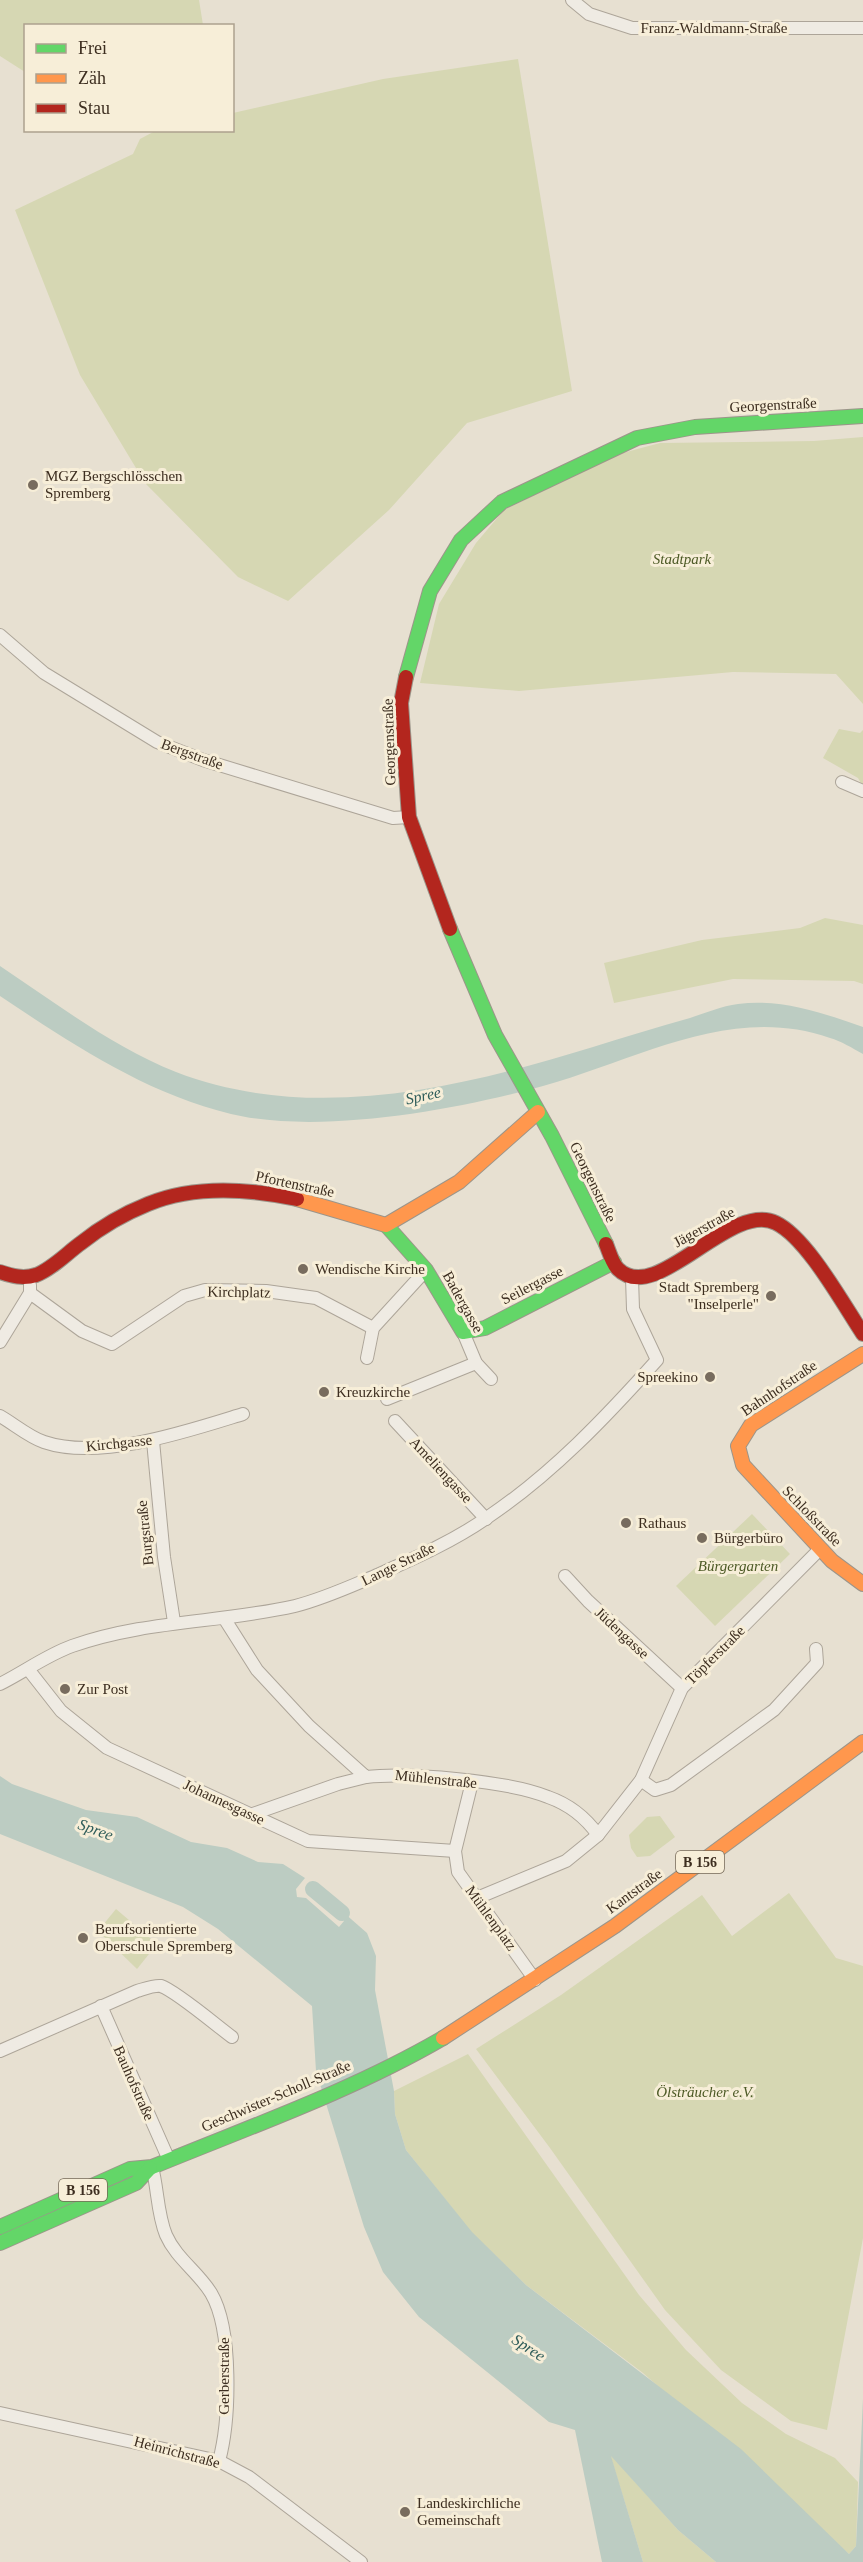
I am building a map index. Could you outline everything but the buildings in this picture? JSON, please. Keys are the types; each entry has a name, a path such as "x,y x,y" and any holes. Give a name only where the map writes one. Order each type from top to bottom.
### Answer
{"main road":[{"name":"Georgenstraße","path":"616,1266 495,1035 444,914 409,817 401,703 408,662 430,591 461,540 502,502 637,438 705,426 863,416"},
{"path":"386,1225 459,1182 534,1106"},
{"name":"Pfortenstraße","path":"30,1278 43,1272 118,1218 170,1196 194,1191 241,1190 279,1195 386,1225"},
{"name":"Jägerstraße","path":"632,1278 651,1276 741,1224 762,1219 770,1220 781,1223 796,1236 863,1334"},
{"name":"Badergasse","path":"386,1225 426,1270 463,1332"},
{"path":"616,1266 632,1278"},
{"name":"Seilergasse","path":"463,1332 485,1328 616,1266"},
{"path":"0,1272 16,1278 30,1278"},
{"name":"Bahnhofstraße","path":"741,1466 738,1456 739,1443 751,1425 863,1354"},
{"name":"Schloßstraße","path":"741,1466 820,1549 863,1584"},
{"name":"Kantstraße","path":"414,2054 460,2028 615,1926 863,1742"},
{"name":"Geschwister-Scholl-Straße","path":"0,2228 130,2169 151,2167 169,2160 304,2104 414,2054"},
{"name":"Geschwister-Scholl-Straße","path":"0,2243 136,2183 147,2174 151,2167"}],"street":[{"name":"Franz-Waldmann-Straße","path":"572,0 589,14 632,28 863,28"},
{"name":"Bergstraße","path":"0,635 44,673 157,742 203,760 393,818 409,817"},
{"path":"842,782 863,791"},
{"name":"Badergasse","path":"373,1328 426,1270"},
{"path":"0,1342 30,1293 30,1278"},
{"name":"Lange Straße","path":"0,1684 72,1646 174,1622 224,1618 295,1606 329,1596 405,1563 486,1519 566,1455 657,1360 633,1309 632,1278"},
{"name":"Kirchplatz","path":"30,1293 82,1331 112,1344 184,1296 205,1290 266,1291 316,1298 373,1328"},
{"path":"367,1358 373,1328"},
{"name":"Badergasse","path":"463,1332 476,1363 491,1379"},
{"path":"387,1399 476,1363"},
{"name":"Kirchgasse","path":"0,1416 41,1441 64,1447 153,1441 243,1414"},
{"name":"Ameliengasse","path":"395,1421 486,1519"},
{"name":"Burgstraße","path":"153,1441 164,1557 174,1622"},
{"name":"Töpferstraße","path":"477,1898 566,1861 598,1835 641,1780 682,1688 820,1549"},
{"name":"Jüdengasse","path":"565,1576 588,1601 682,1688"},
{"path":"224,1618 256,1670 309,1726 366,1777"},
{"path":"641,1780 655,1790 671,1785 774,1710 817,1663 816,1649"},
{"name":"Johannesgasse","path":"28,1670 61,1711 107,1748 308,1840 456,1851"},
{"name":"Mühlenstraße","path":"250,1815 338,1784 393,1773 472,1782 548,1797 586,1819 598,1835"},
{"name":"Mühlenplatz","path":"472,1782 456,1851 458,1872 535,1980"},
{"path":"0,2051 137,1991 161,1986 232,2037"},
{"name":"Bauhofstraße","path":"101,2006 169,2160"},
{"name":"Gerberstraße","path":"151,2167 159,2213 167,2237 210,2292 220,2313 225,2336 226,2369 225,2419 219,2461"},
{"name":"Heinrichstraße","path":"0,2412 219,2461 249,2477 361,2562"}],"green space":[{"path":"0,0 199,0 203,24 24,24 24,71 0,56"},
{"path":"518,59 572,391 467,423 389,510 288,601 238,577 145,483 80,375 15,210 133,154 140,139 153,132 234,132 234,113 383,79"},
{"name":"Stadtpark","path":"863,437 863,704 836,674 733,672 519,691 420,683 439,604 476,543 504,510 615,455 660,443 814,441"},
{"path":"839,729 860,733 863,730 863,787 858,778 823,758"},
{"path":"825,918 863,925 863,984 854,981 733,979 614,1003 604,963 702,940 800,928"},
{"name":"Bürgergarten","path":"752,1514 790,1554 715,1626 676,1586"},
{"path":"660,1816 675,1837 650,1856 637,1857 631,1848 629,1835 647,1817"},
{"name":"Ölsträucher e.V.","path":"789,1893 836,1958 863,1966 863,2238 827,2430 791,2421 721,2370 665,2310 550,2148 476,2049 561,1995 702,1895 732,1936"},
{"path":"116,1909 157,1944 137,1969 98,1931"},
{"path":"468,2054 639,2295 686,2350 742,2403 786,2434 835,2458 858,2482 856,2546 849,2554 643,2373 526,2285 472,2233 406,2150 395,2114 394,2091"},
{"path":"610,2454 678,2530 716,2562 643,2562"}],"water":[{"name":"Spree","path":"0,966 86,1024 153,1062 176,1072 227,1088 279,1096 332,1098 438,1087 542,1062 738,1004 786,1005 863,1027 863,1054 834,1039 793,1029 757,1027 720,1031 649,1050 543,1086 470,1103 429,1111 345,1121 266,1120 199,1105 139,1080 82,1049 0,996"},
{"name":"Spree","path":"0,1776 12,1784 86,1810 137,1817 191,1842 227,1848 258,1862 283,1864 305,1878 296,1889 297,1897 306,1898 339,1927 344,1921 341,1915 343,1912 367,1933 376,1956 375,1990 394,2091 395,2114 406,2150 472,2232 526,2285 741,2449 849,2554 856,2546 863,2399 863,2562 716,2562 678,2530 611,2456 643,2562 602,2562 575,2430 549,2422 419,2317 383,2272 364,2227 316,2071 312,2006 218,1929 183,1907 0,1834"}],"waterway":[{"path":"313,1889 342,1913"}],"traffic: fast":[{"path":"406,677 430,591 461,540 502,502 637,438 695,427 863,416"},
{"path":"450,929 495,1035 552,1136 606,1244"},
{"path":"386,1225 426,1270 463,1332 485,1328 614,1262"},
{"path":"0,2227 130,2169 152,2167 337,2092 443,2038"},
{"path":"0,2243 136,2183 150,2168"}],"traffic: slow":[{"path":"297,1199 386,1225 459,1182 538,1112"},
{"path":"863,1354 751,1425 738,1446 743,1465 832,1561 863,1584"},
{"path":"443,2038 615,1926 863,1742"}],"traffic: jam":[{"path":"406,677 401,703 409,817 450,929"},
{"path":"0,1272 27,1277 36,1275 54,1265 113,1221 166,1198 203,1191 241,1191 297,1199"},
{"path":"606,1244 618,1269 634,1277 652,1275 673,1265 737,1226 758,1220 776,1223 800,1242 812,1257 863,1334"}],"place":[{"name":"MGZ Bergschlösschen Spremberg","path":"33,485"},
{"name":"Wendische Kirche","path":"303,1269"},
{"name":"Stadt Spremberg \"Inselperle\"","path":"771,1296"},
{"name":"Spreekino","path":"710,1377"},
{"name":"Kreuzkirche","path":"324,1392"},
{"name":"Rathaus","path":"626,1523"},
{"name":"Bürgerbüro","path":"702,1538"},
{"name":"Zur Post","path":"65,1689"},
{"name":"Berufsorientierte Oberschule Spremberg","path":"83,1938"},
{"name":"Landeskirchliche Gemeinschaft","path":"405,2512"}]}
